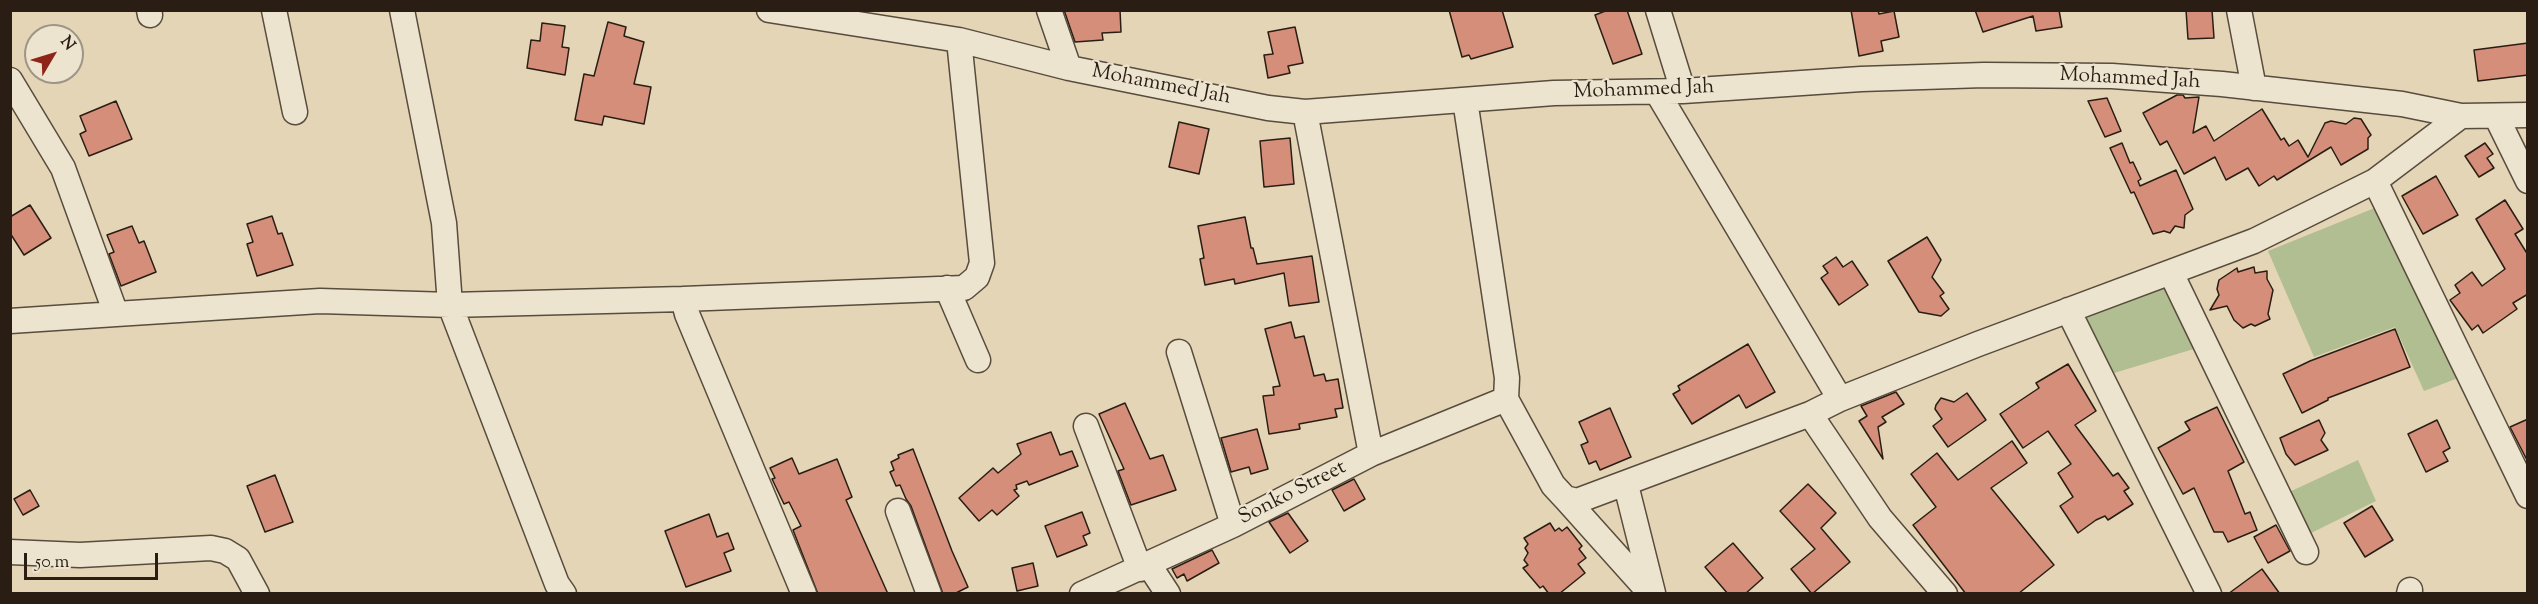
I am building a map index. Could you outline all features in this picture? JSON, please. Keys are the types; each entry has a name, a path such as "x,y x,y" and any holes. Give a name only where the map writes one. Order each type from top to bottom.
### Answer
{"street":[{"path":"274,10 295,112"},
{"path":"402,10 444,223 450,305 557,584 564,594"},
{"name":"Mohammed Jah","path":"769,10 959,40 1069,68 1268,108 1305,111 1554,93 1683,91 1861,79 1984,75 2112,76 2402,104 2461,116 2528,115"},
{"path":"1049,10 1069,68"},
{"path":"1658,10 1683,91"},
{"path":"2238,10 2254,88"},
{"path":"10,321 320,301 450,305 964,288 977,277 982,263 959,40"},
{"path":"10,80 63,168 116,314"},
{"path":"1657,92 1840,399"},
{"path":"1465,100 1507,378 1506,399 1553,485 1652,594"},
{"path":"1305,111 1371,454"},
{"path":"1565,498 1577,501 1626,484 1810,414 1840,399 2068,310 2254,241 2375,181 2461,116"},
{"path":"2496,116 2528,181"},
{"path":"2375,181 2528,496"},
{"path":"2171,273 2306,552"},
{"path":"947,288 978,360"},
{"path":"683,299 687,314 804,594"},
{"path":"2068,310 2209,594"},
{"path":"1179,352 1233,525"},
{"name":"Sonko Street","path":"1082,594 1233,525 1371,454 1506,399"},
{"path":"1810,414 1880,518 1945,594"},
{"path":"1086,426 1145,567 1168,594"},
{"path":"1626,484 1652,594"},
{"path":"898,511 928,594"},
{"path":"10,552 80,555 210,548 225,551 238,560 257,594"}],"green space":[{"path":"2377,207 2461,377 2424,391 2395,327 2314,357 2268,251"},
{"path":"2167,286 2197,348 2114,373 2082,309"},
{"path":"2358,460 2376,501 2305,536 2285,494"}],"building":[{"path":"1064,10 1120,10 1121,32 1102,33 1103,40 1075,42"},
{"path":"1449,10 1502,10 1513,47 1471,59 1469,55 1462,57"},
{"path":"1608,10 1627,10 1642,54 1613,64 1595,15"},
{"path":"1851,10 1878,10 1879,14 1894,11 1899,37 1881,41 1883,51 1859,56"},
{"path":"1975,10 2059,10 2062,27 2036,31 2033,16 1983,32"},
{"path":"2186,10 2212,10 2214,38 2188,39"},
{"path":"608,22 626,27 624,36 644,42 634,84 651,87 644,124 604,116 602,125 575,120 584,74 594,76"},
{"path":"542,23 565,26 562,47 569,48 565,75 527,68 531,40 540,41"},
{"path":"1295,27 1303,63 1288,66 1290,73 1268,78 1264,55 1273,54 1268,32"},
{"path":"2528,43 2528,75 2478,81 2474,50"},
{"path":"2177,95 2183,95 2185,98 2199,97 2193,133 2206,126 2214,141 2262,109 2281,140 2284,138 2289,146 2298,140 2308,157 2325,123 2331,121 2346,124 2354,118 2361,119 2371,135 2368,138 2368,149 2341,165 2331,147 2277,180 2274,176 2259,186 2248,168 2226,180 2215,157 2184,174 2167,141 2160,145 2143,113"},
{"path":"2107,98 2121,131 2105,137 2088,101"},
{"path":"116,101 132,139 89,156 80,134 86,131 80,116"},
{"path":"1179,122 1209,129 1199,174 1169,167"},
{"path":"1290,138 1294,184 1264,187 1260,141"},
{"path":"2122,143 2130,163 2133,162 2141,179 2138,181 2140,186 2176,170 2193,209 2185,215 2184,228 2175,226 2170,233 2164,231 2153,234 2110,148"},
{"path":"2485,143 2493,154 2487,158 2494,168 2479,177 2465,156"},
{"path":"2436,176 2458,215 2423,234 2402,196"},
{"path":"2505,200 2523,229 2515,234 2528,255 2528,294 2513,303 2517,309 2483,333 2478,325 2472,330 2450,300 2460,293 2455,285 2472,272 2482,286 2505,269 2476,219"},
{"path":"30,205 51,238 24,255 10,233 10,217"},
{"path":"272,216 278,234 282,233 293,265 257,276 247,244 253,242 247,224"},
{"path":"1245,217 1251,248 1253,248 1257,264 1312,256 1319,302 1289,306 1284,273 1235,284 1234,279 1205,285 1200,259 1204,258 1198,226"},
{"path":"132,226 139,243 144,241 156,272 121,286 109,254 114,252 107,235"},
{"path":"1927,237 1941,260 1932,277 1944,293 1940,296 1949,309 1941,316 1919,312 1888,261"},
{"path":"1836,257 1843,267 1852,261 1868,285 1839,305 1821,278 1828,273 1823,266"},
{"path":"2254,267 2255,273 2267,271 2267,279 2273,290 2268,314 2270,319 2255,326 2251,324 2243,328 2234,320 2227,306 2210,310 2219,295 2217,289 2219,280 2237,268 2238,272"},
{"path":"1291,322 1295,338 1304,336 1314,376 1324,374 1326,381 1338,379 1343,408 1335,409 1337,417 1299,424 1300,429 1269,434 1263,396 1274,395 1273,387 1280,386 1265,329"},
{"path":"2395,329 2410,367 2328,398 2302,413 2283,374 2310,361"},
{"path":"1748,344 1775,392 1746,408 1739,395 1692,424 1673,394 1680,390 1678,386"},
{"path":"2068,364 2096,411 2075,425 2113,476 2118,473 2129,488 2124,491 2133,504 2108,520 2105,516 2096,520 2078,533 2060,506 2073,497 2058,473 2071,464 2048,431 2023,448 2000,414 2039,388 2036,383"},
{"path":"1896,392 1904,404 1882,417 1886,422 1878,427 1883,459 1859,421 1867,416 1861,406"},
{"path":"1967,393 1986,420 1948,447 1933,426 1942,419 1935,409 1936,405 1941,398 1954,402"},
{"path":"1125,403 1150,459 1163,455 1176,490 1131,505 1118,471 1124,469 1099,414"},
{"path":"2217,407 2244,462 2228,471 2245,514 2250,512 2257,530 2228,542 2223,532 2214,532 2194,488 2183,494 2158,448 2190,430 2185,422"},
{"path":"1610,408 1631,457 1600,470 1596,461 1589,464 1581,445 1588,442 1579,422"},
{"path":"2528,419 2528,462 2510,427"},
{"path":"2319,420 2325,433 2321,440 2328,450 2295,465 2286,454 2280,438"},
{"path":"2437,420 2450,448 2443,452 2448,461 2426,472 2408,434"},
{"path":"1257,429 1268,469 1251,474 1249,467 1231,472 1221,438"},
{"path":"1051,432 1060,455 1072,451 1078,466 1029,485 1027,481 1016,485 1017,489 1014,490 1019,496 997,515 992,510 979,521 959,498 993,468 998,473 1021,454 1017,444"},
{"path":"2012,441 2027,463 1991,488 2054,565 2018,594 1966,594 1913,525 1936,507 1911,474 1937,453 1958,480"},
{"path":"913,449 968,587 954,594 943,594 911,506 900,485 896,486 890,472 894,470 891,462 899,458 898,455"},
{"path":"792,458 799,474 837,459 852,497 846,500 888,594 818,594 793,530 801,526 789,502 784,504 772,479 775,478 770,468"},
{"path":"275,475 293,522 265,532 247,486"},
{"path":"1354,479 1365,499 1344,511 1332,490"},
{"path":"1808,484 1836,513 1821,528 1850,562 1812,594 1791,569 1815,549 1780,511"},
{"path":"30,490 39,506 23,515 14,499"},
{"path":"2372,506 2393,540 2365,557 2344,523"},
{"path":"1082,512 1090,533 1083,536 1087,545 1057,557 1045,526"},
{"path":"1288,513 1308,541 1290,553 1269,522"},
{"path":"709,514 717,537 728,533 734,549 724,553 731,571 686,587 665,531"},
{"path":"1550,523 1555,531 1559,528 1562,531 1567,527 1582,546 1579,549 1586,558 1578,564 1585,573 1559,594 1549,594 1543,586 1540,588 1523,568 1528,565 1524,560 1528,553 1525,548 1528,544 1524,538"},
{"path":"2276,525 2290,551 2268,563 2254,537"},
{"path":"1733,543 1763,578 1745,594 1728,594 1705,567"},
{"path":"1212,550 1219,563 1187,581 1184,574 1177,578 1172,569"},
{"path":"1033,563 1038,586 1017,591 1012,568"},
{"path":"2262,569 2280,594 2228,594"}]}
